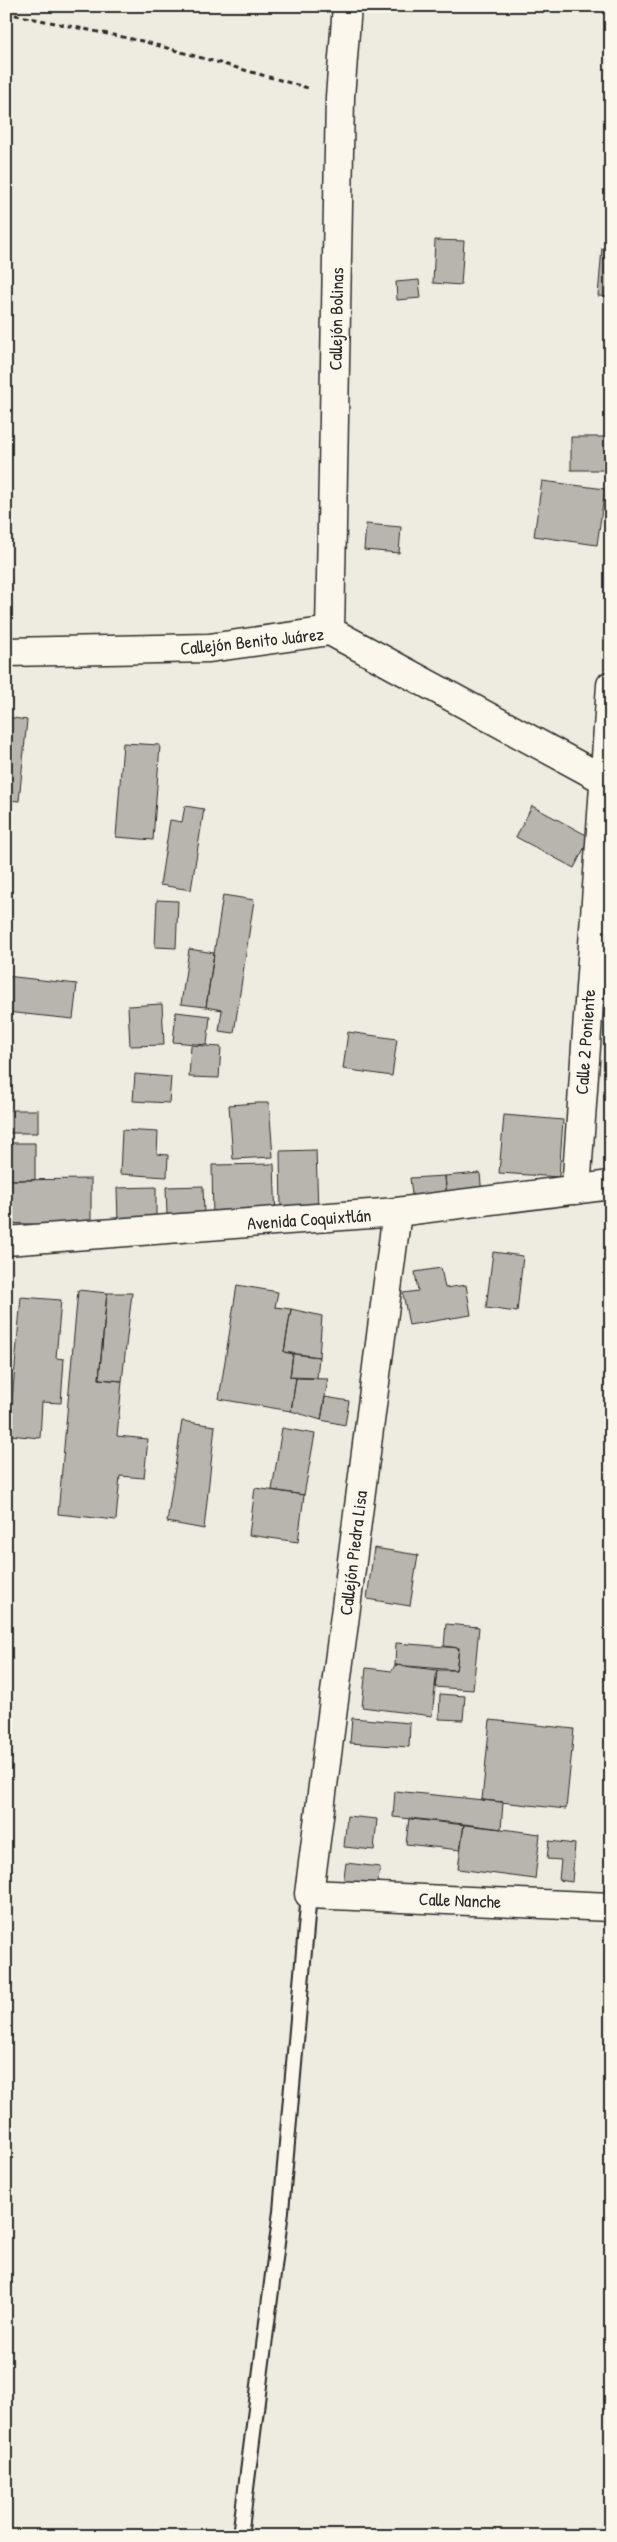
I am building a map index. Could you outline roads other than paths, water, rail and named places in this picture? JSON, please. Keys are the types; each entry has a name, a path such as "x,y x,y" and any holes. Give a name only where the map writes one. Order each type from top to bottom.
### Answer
{"street":[{"name":"Callejón Bolinas","path":"330,631 340,96 347,6"},
{"name":"Callejón Benito Juárez","path":"6,652 209,648 330,631 607,778"},
{"name":"Calle 2 Poniente","path":"576,1190 607,778 611,685"},
{"name":"Avenida Coquixtlán","path":"6,1241 397,1212 611,1185"},
{"name":"Callejón Piedra Lisa","path":"309,1894 397,1212"},
{"name":"Calle Nanche","path":"309,1894 611,1907"}],"lane":[{"path":"240,2536 281,2211 309,1894"}]}
